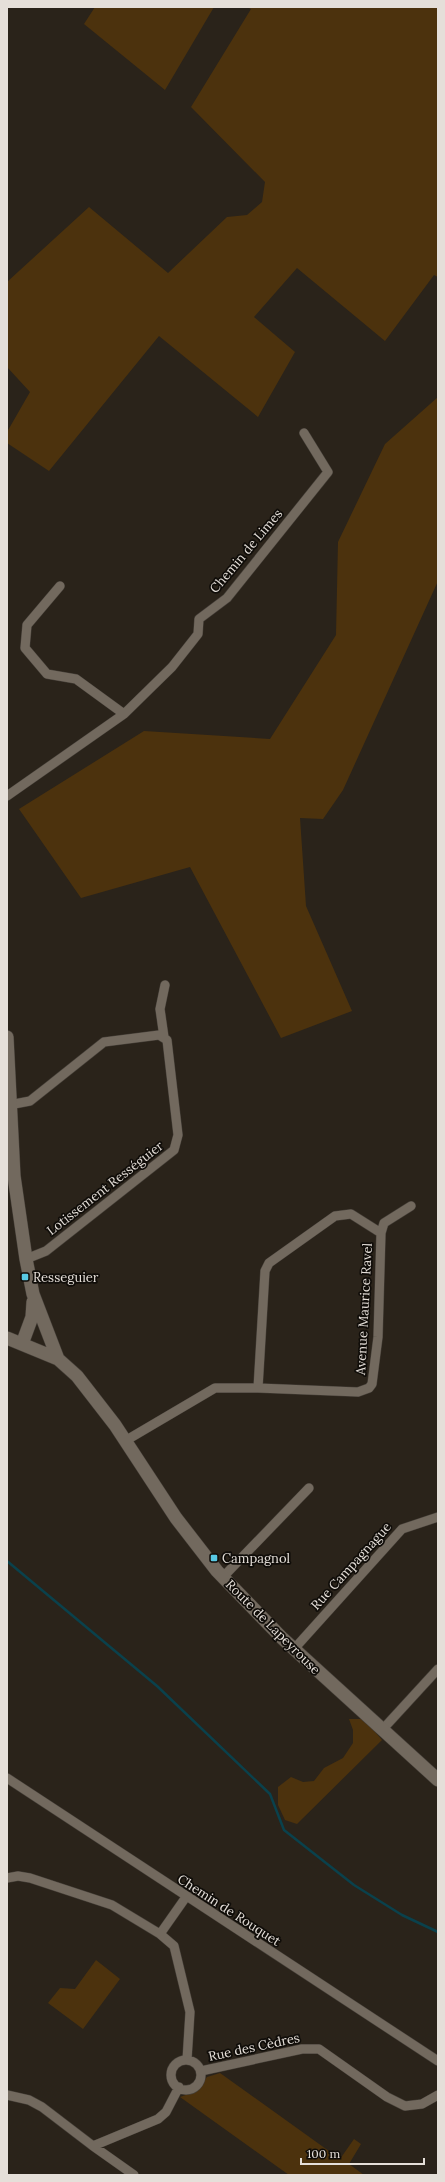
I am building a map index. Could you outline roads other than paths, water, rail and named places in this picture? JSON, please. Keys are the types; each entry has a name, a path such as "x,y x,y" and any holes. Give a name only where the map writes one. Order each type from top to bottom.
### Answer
{"street":[{"name":"Chemin de Limes","path":"124,714 172,666 198,634 199,619 227,598 328,472 304,433"},
{"path":"7,796 124,714 76,679 47,674 25,648 27,625 60,586"},
{"name":"Lotissement Rességuier","path":"26,1258 46,1251 174,1150 178,1135 169,1045 164,1037 160,1009 165,985"},
{"path":"9,1105 30,1101 104,1042 159,1035 164,1037"},
{"path":"7,1037 9,1105 14,1176 26,1258 33,1294 58,1359"},
{"path":"381,1233 384,1223 411,1206"},
{"name":"Avenue Maurice Ravel","path":"125,1441 215,1388 258,1388 358,1392 369,1388 372,1384 378,1337 381,1233 351,1214 335,1216 269,1264 265,1271 258,1388"},
{"path":"22,1344 32,1317 33,1294"},
{"path":"27,1331 46,1330"},
{"path":"7,1338 58,1359"},
{"name":"Route de Lapeyrouse","path":"58,1359 91,1393 176,1518 224,1578 294,1649 438,1780"},
{"path":"224,1578 309,1488"},
{"name":"Rue Campagnague","path":"294,1649 402,1529 438,1517"},
{"path":"382,1730 438,1669"},
{"name":"Chemin de Rouquet","path":"7,1778 186,1897 438,2061"},
{"path":"7,1878 18,1876 30,1878 112,1905 160,1934 174,1946 190,2012 187,2060"},
{"path":"160,1934 186,1897"},
{"name":"Rue des Cèdres","path":"201,2072 302,2049 319,2050 387,2097 405,2106 422,2104 438,2095"},
{"path":"187,2060 196,2063 201,2072 200,2080 195,2086 187,2089 179,2087 172,2077 173,2069 179,2062 187,2060"},
{"path":"92,2146 158,2119 166,2112 179,2087"},
{"path":"7,2095 29,2100 42,2107 92,2146 134,2175"}],"waterway":[{"path":"7,1561 157,1686 270,1794 284,1830 354,1885 402,1915 438,1932"}],"place":[{"name":"Resseguier","path":"25,1277"},
{"name":"Campagnol","path":"214,1558"}]}
